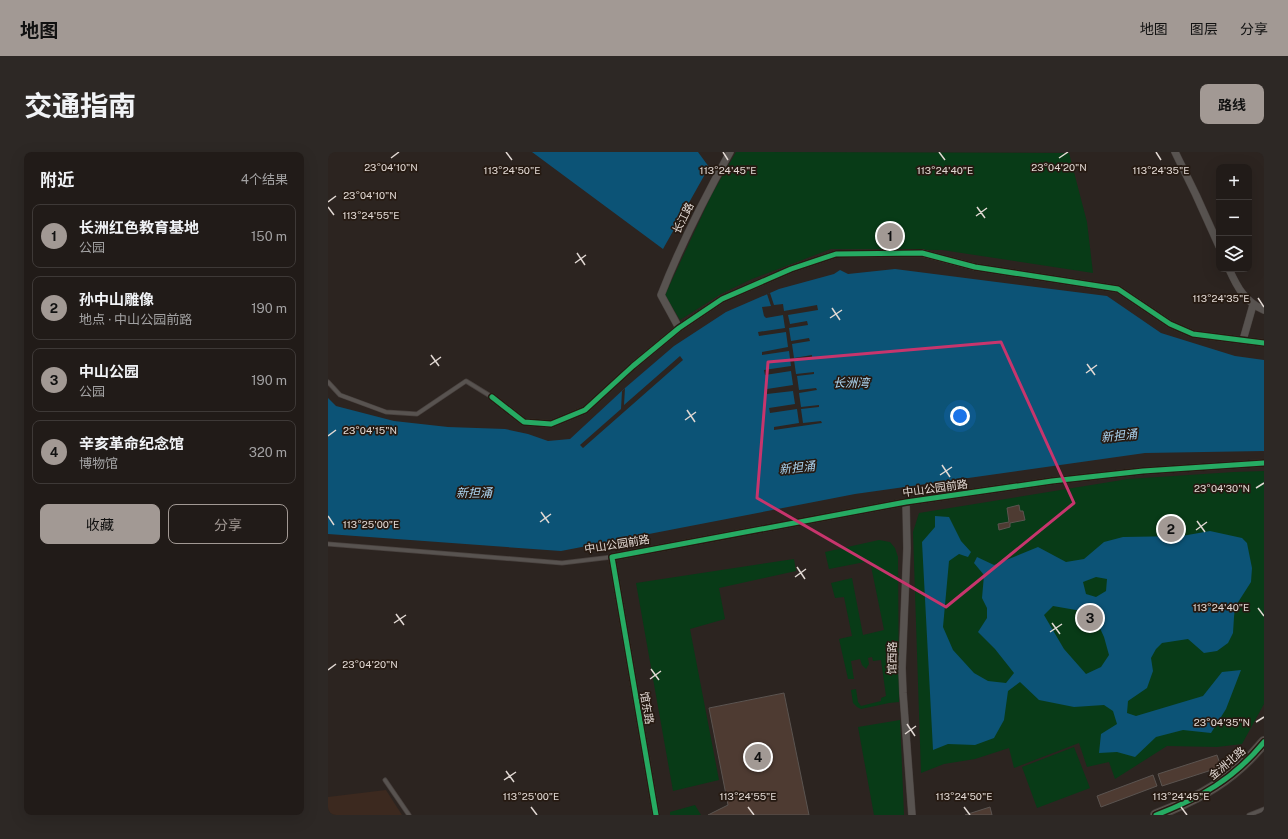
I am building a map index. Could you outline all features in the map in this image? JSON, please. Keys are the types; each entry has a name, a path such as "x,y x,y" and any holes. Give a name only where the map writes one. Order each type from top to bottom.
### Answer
{"main road":[{"name":"金洲北路","path":"1156,815 1199,797 1218,785 1238,770 1263,745"}],"street":[{"name":"长江路","path":"679,328 661,296 674,260 730,152"},
{"path":"1175,152 1216,239"},
{"path":"492,397 524,422 551,424 585,410 633,366 679,328 722,298 791,269 836,254 922,253 975,267 1118,289 1170,324 1193,334 1264,343"},
{"path":"1230,272 1243,296 1253,305 1264,310"},
{"path":"1244,340 1253,305"},
{"name":"中山公园前路","path":"612,557 906,502 1052,481 1143,471 1264,463"},
{"name":"馆西路","path":"906,502 907,548 902,674 912,815"},
{"name":"馆东路","path":"612,557 656,815"}],"lane":[{"path":"328,382 340,395 386,412 417,414 466,380 492,397"},
{"name":"中山公园前路","path":"328,544 562,562 612,557"},
{"path":"385,780 409,815"},
{"path":"1249,815 1264,809"}],"highlighted area":[{"path":"1001,342 1074,503 946,607 757,498 768,362"}],"shaded area":[{"path":"386,790 402,815 328,815 328,797"}],"green space":[{"path":"736,152 1069,153 1087,222 1093,273 942,250 831,249 752,279 721,294 680,320 665,295 711,196"},
{"path":"1264,471 1264,704 1242,744 1217,747 1167,746 1115,779 1109,762 1087,767 1079,743 1014,768 1009,748 975,759 944,764 921,773 913,532 919,513 1128,479"},
{"path":"879,540 890,542 895,548 898,557 899,702 861,709 853,703 851,690 856,689 858,702 861,706 881,701 881,698 886,696 881,660 873,661 872,657 868,658 869,664 866,669 862,665 860,659 851,661 854,679 848,679 839,639 852,636 844,597 835,598 831,583 852,578 863,635 884,630 870,561 829,569 825,552"},
{"path":"794,559 796,571 719,588 725,619 690,629 719,780 673,791 636,583"},
{"path":"900,720 904,815 874,815 858,727"},
{"path":"1074,747 1090,788 1037,808 1022,767"},
{"path":"695,805 701,815 670,815 670,812"}],"water":[{"path":"532,152 698,152 709,167 663,249"},
{"name":"长洲湾","path":"895,269 1107,296 1161,333 1235,356 1264,360 1264,451 1145,453 855,494 561,551 328,534 328,398 336,406 394,421 448,427 505,429 528,434 548,441 570,439 625,388 674,346 726,312 779,289 834,274 840,270 848,274"},
{"path":"935,516 949,517 961,541 971,552 968,557 959,554 949,561 943,627 953,650 974,673 988,681 1006,683 1014,673 995,649 978,632 987,618 987,608 982,598 984,575 974,563 977,557 994,565 1038,547 1066,562 1084,559 1104,542 1123,537 1182,536 1210,531 1242,538 1247,543 1252,568 1251,582 1235,607 1233,633 1228,643 1217,651 1204,653 1188,639 1162,643 1156,649 1151,658 1153,671 1147,688 1128,701 1127,713 1136,716 1203,696 1222,672 1241,670 1226,709 1211,733 1183,730 1156,737 1135,757 1117,752 1099,753 1101,734 1117,724 1113,711 1104,705 1074,707 1039,700 1020,682 1008,691 1004,720 994,738 975,745 948,744 933,750 922,542 935,527","holes":["1096,577 1107,579 1106,591 1096,597 1086,594 1083,582","1053,606 1093,613 1104,637 1109,655 1101,667 1086,674 1064,649 1044,615"]}],"pier":[{"path":"770,293 774,305 783,304 784,311 817,305 818,310 788,315 790,324 807,321 808,325 789,328 791,341 809,338 810,341 792,344 794,358 812,355 812,357 794,360 796,374 814,372 814,374 797,376 799,390 816,388 817,390 799,393 801,407 819,405 819,407 801,409 803,423 821,421 822,423 774,430 774,427 799,423 797,409 770,413 769,408 795,404 793,391 767,394 767,389 793,385 791,371 765,375 764,370 791,366 789,351 762,355 762,352 788,347 786,332 759,336 758,332 785,328 783,315 766,318 764,316 762,307 771,306 767,294"},
{"path":"680,356 683,360 583,448 580,445 621,409 622,391 625,388 624,405"}],"building":[{"path":"1019,505 1020,511 1023,511 1025,520 1010,523 1010,527 999,530 998,524 1009,522 1007,508"},
{"path":"784,693 809,815 708,815 728,805 709,708"},
{"path":"1217,755 1221,767 1162,786 1158,774"},
{"path":"1153,775 1157,786 1101,807 1097,796"},
{"path":"990,807 992,815 965,815"}],"cycle path":[{"path":"492,397 524,422 551,424 585,410 633,366 679,328 722,299 791,269 836,254 922,253 975,267 1118,289 1170,324 1193,334 1264,343"},
{"path":"656,815 612,557 906,502 1052,481 1143,471 1264,463"},
{"path":"1156,815 1187,802 1215,786 1241,767 1264,742"}],"place":[{"name":"长洲红色教育基地","path":"890,236"},
{"name":"孙中山雕像","path":"1171,529"},
{"name":"中山公园","path":"1090,618"},
{"name":"辛亥革命纪念馆","path":"758,757"}],"water label":[{"name":"新担涌","path":"1119,436"},
{"name":"新担涌","path":"797,468"},
{"name":"新担涌","path":"474,493"}]}
